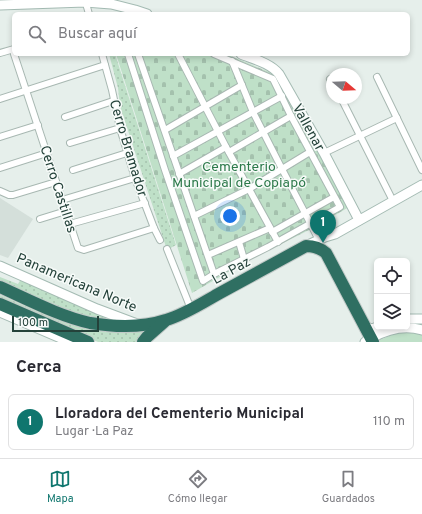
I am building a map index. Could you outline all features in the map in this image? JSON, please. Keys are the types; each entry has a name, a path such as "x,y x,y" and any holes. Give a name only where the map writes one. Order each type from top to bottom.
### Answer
{"highway":[{"path":"306,246 320,248 326,253 371,327 370,341"},
{"name":"La Paz","path":"140,326 166,320 191,309 306,246"},
{"name":"Panamericana Norte","path":"0,287 61,314 89,322 116,326 140,326"},
{"path":"0,291 16,298 22,297"},
{"path":"0,304 85,341"},
{"path":"143,342 166,320"},
{"path":"44,330 85,341"}],"street":[{"path":"85,1 88,12"},
{"path":"0,4 85,1 111,4 141,12"},
{"path":"0,53 12,51"},
{"name":"Cerro Castillas","path":"16,56 78,248 84,250 154,228"},
{"name":"Cerro Bramador","path":"103,56 127,153 135,178 160,240"},
{"path":"129,56 165,170 203,281 278,242 340,207 291,116 273,79 218,56"},
{"path":"139,56 214,274"},
{"path":"179,56 278,242"},
{"name":"Vallenar","path":"246,56 277,71 324,153 359,220"},
{"path":"232,62 253,112 319,240"},
{"path":"0,99 105,65"},
{"path":"377,77 422,170"},
{"path":"165,130 242,85"},
{"path":"173,156 282,96"},
{"path":"65,117 113,101"},
{"path":"344,104 393,201"},
{"path":"179,174 264,132 291,116"},
{"path":"324,153 397,118"},
{"path":"0,137 38,125"},
{"path":"70,143 120,128"},
{"path":"194,216 249,189 310,152"},
{"path":"0,168 47,153"},
{"path":"73,170 127,153"},
{"path":"62,200 135,178"},
{"path":"0,191 13,195 56,182"},
{"name":"La Paz","path":"306,246 335,234 422,185"},
{"path":"208,255 271,230 305,214 334,197"},
{"path":"70,224 145,203"},
{"path":"40,219 66,211"},
{"path":"326,253 330,240 335,234"},
{"path":"239,242 244,259"},
{"path":"167,250 191,309"},
{"name":"Panamericana Norte","path":"0,266 96,309 140,326"},
{"path":"0,312 70,342"},
{"path":"410,319 422,319"},
{"path":"370,341 396,329 405,327 422,330"}],"shaded area":[{"path":"0,198 33,219 8,258 0,255"}],"green space":[{"path":"110,56 116,56 176,245 167,250 120,106 118,88"},
{"name":"Cementerio Municipal de Copiapó","path":"117,56 231,56 274,74 349,207 313,228 249,260 192,293"},
{"path":"0,277 18,284 21,279 111,318 111,321 82,315 54,305 0,282"},
{"path":"0,295 46,315 64,321 152,326 138,342 98,342 0,299"},
{"path":"411,331 422,333 422,342 380,342 380,340 396,333"}],"place":[{"name":"Lloradora del Cementerio Municipal","path":"323,243"}]}
